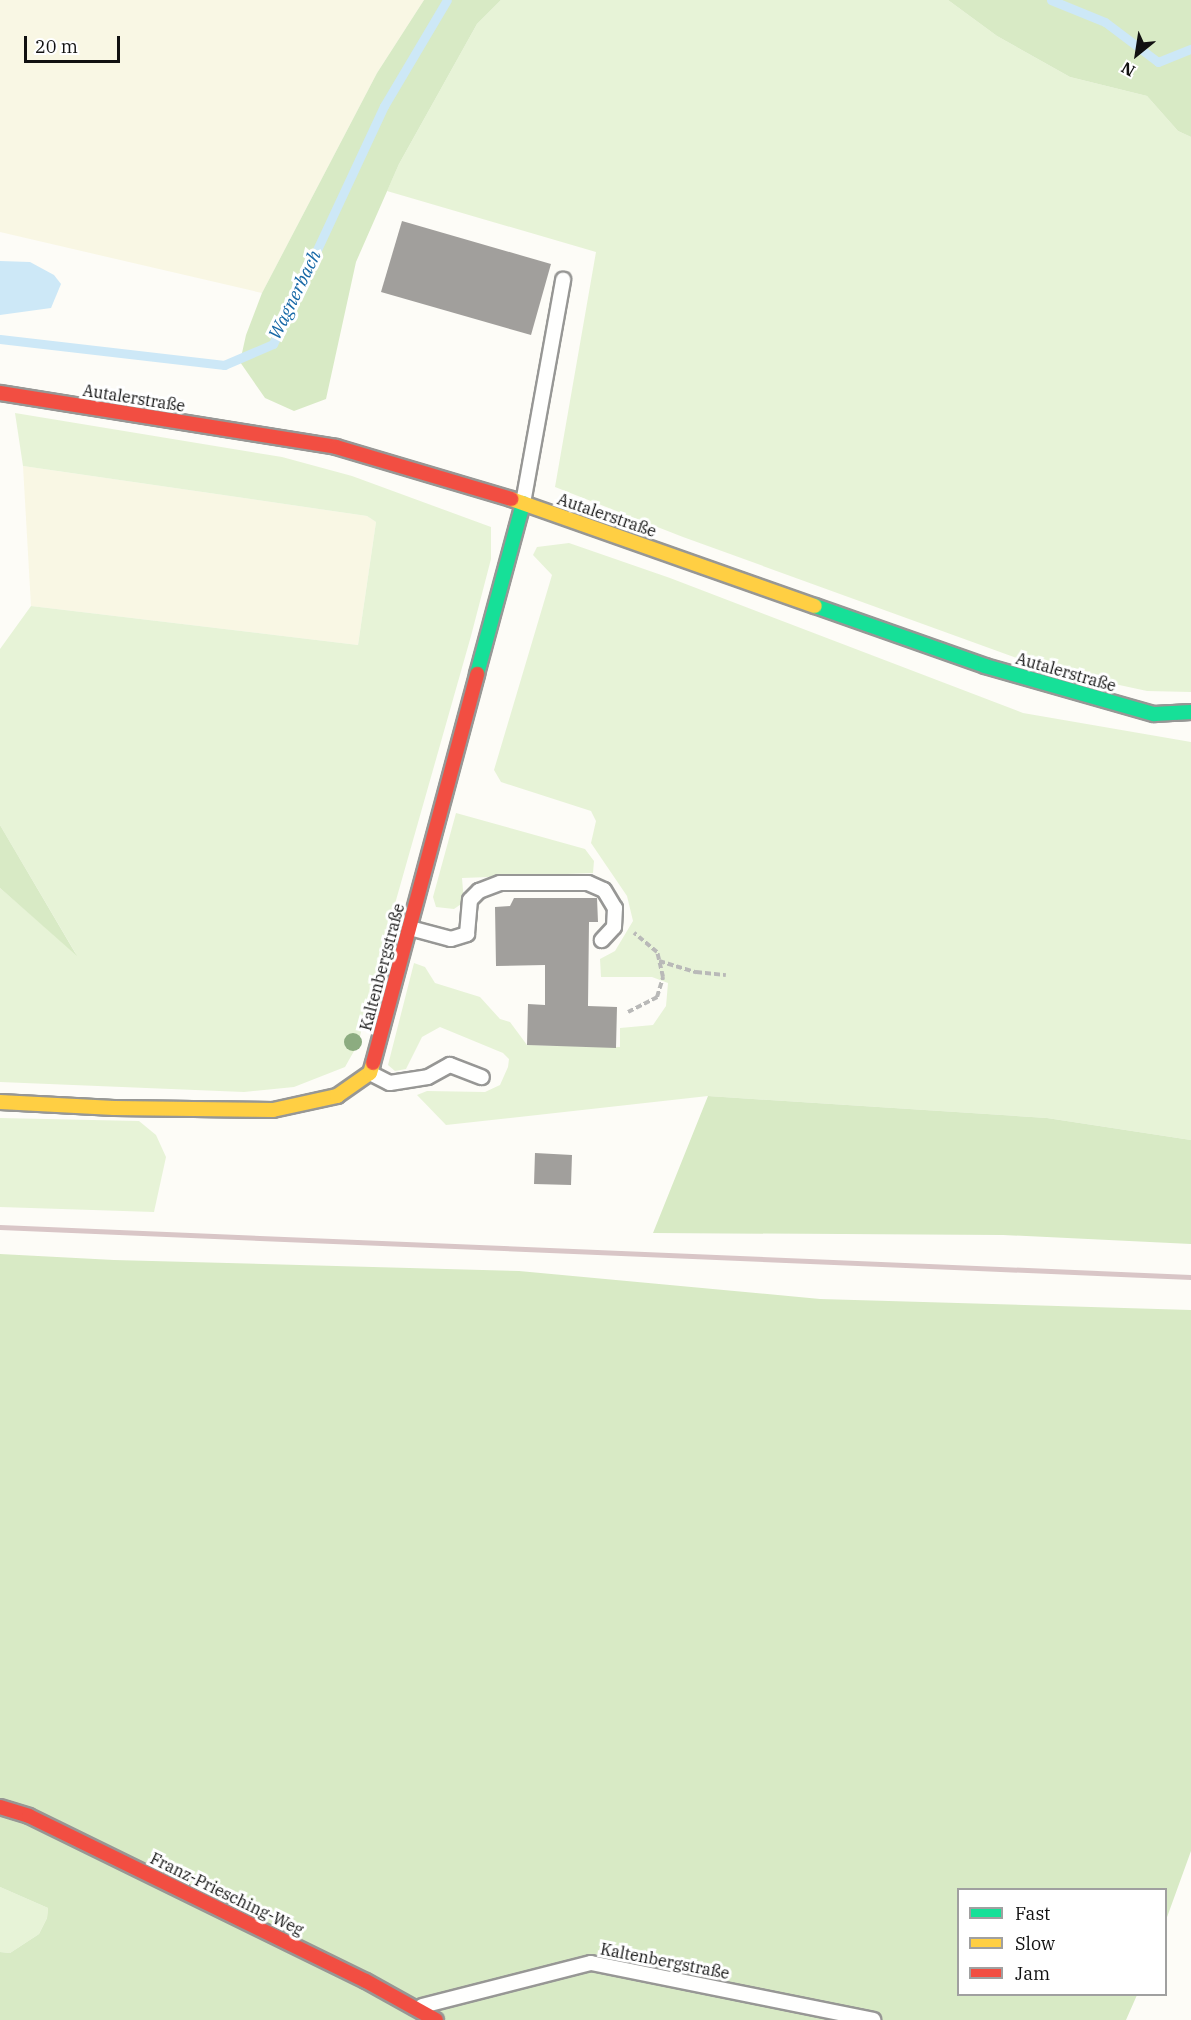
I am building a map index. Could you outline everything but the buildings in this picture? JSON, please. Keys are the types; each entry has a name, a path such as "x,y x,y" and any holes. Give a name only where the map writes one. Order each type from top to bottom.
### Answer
{"street":[{"name":"Autalerstraße","path":"0,393 336,447 523,503 986,666 1154,714 1191,712"},
{"name":"Kaltenbergstraße","path":"370,1073 523,503"},
{"path":"0,1102 114,1108 273,1110 337,1096 370,1073"},
{"name":"Franz-Priesching-Weg","path":"0,1806 29,1816 416,2007 436,2020"}],"lane":[{"path":"523,503 563,280"},
{"path":"410,928 451,939 467,934 470,900 479,891 500,883 588,883 604,890 615,908 614,927 602,940"},
{"path":"370,1073 390,1083 428,1077 450,1065 482,1077"},
{"name":"Kaltenbergstraße","path":"416,2007 591,1963 873,2020"}],"path":[{"path":"614,927 629,930 657,952 663,977 657,997 628,1012"},
{"path":"659,961 696,972 726,975"}],"shaded area":[{"path":"0,0 424,0 377,73 262,293 0,232"},
{"path":"23,466 367,516 376,522 358,645 31,606"}],"green space":[{"path":"424,0 501,0 477,24 399,164 356,262 326,399 294,411 265,398 240,362 246,335 262,293 377,73"},
{"path":"501,0 948,0 997,36 1070,77 1147,96 1178,131 1191,137 1191,692 1147,691 1050,670 683,537 555,487 596,252 387,191 399,164 477,24"},
{"path":"948,0 1191,0 1191,137 1178,131 1147,96 1070,77 997,36"},
{"path":"15,413 282,457 352,476 491,527 491,559 471,636 383,946 358,1044 345,1067 294,1087 244,1092 0,1082 0,888 76,954 0,825 0,649 31,606 358,645 376,522 367,516 23,466"},
{"path":"569,543 670,578 1023,713 1191,742 1191,1140 1047,1118 708,1096 446,1125 417,1095 427,1091 485,1092 500,1085 509,1059 503,1053 440,1027 422,1037 406,1069 395,1071 388,1065 414,963 425,967 435,983 480,997 500,1019 510,1022 527,1045 620,1047 620,1028 653,1025 666,1006 668,983 652,977 601,977 600,959 615,951 633,921 627,896 591,843 596,821 591,811 501,782 494,770 552,575 533,555 537,547"},
{"path":"456,813 585,849 594,861 593,873 462,878 464,902 454,909 436,907 433,897"},
{"path":"0,825 77,956 0,888"},
{"path":"708,1096 1047,1118 1191,1140 1191,1244 1003,1235 653,1233"},
{"path":"0,1118 139,1121 156,1135 166,1157 154,1212 0,1207"},
{"path":"0,1254 114,1260 519,1271 820,1299 1191,1310 1191,1851 1167,1917 1167,1888 957,1888 957,1996 1137,1996 1126,2020 0,2020 0,1952 10,1953 39,1934 47,1918 48,1908 0,1887"},
{"path":"0,1887 48,1908 47,1918 39,1934 10,1953 0,1952"}],"water":[{"path":"0,261 30,262 54,275 61,284 51,308 0,315"}],"waterway":[{"name":"Wagnerbach","path":"0,339 224,365 273,344 384,106 447,0"},
{"path":"1051,0 1105,22 1158,62 1191,49"}],"railway":[{"path":"0,1227 1191,1277"}],"traffic: fast":[{"path":"477,674 523,503"},
{"path":"815,606 985,666 1154,714 1191,712"}],"traffic: slow":[{"path":"511,499 815,606"},
{"path":"0,1102 114,1108 273,1110 337,1096 370,1073 373,1063"}],"traffic: jam":[{"path":"0,393 336,447 511,499"},
{"path":"373,1063 477,674"},
{"path":"0,1807 29,1816 366,1981 436,2020"}]}
